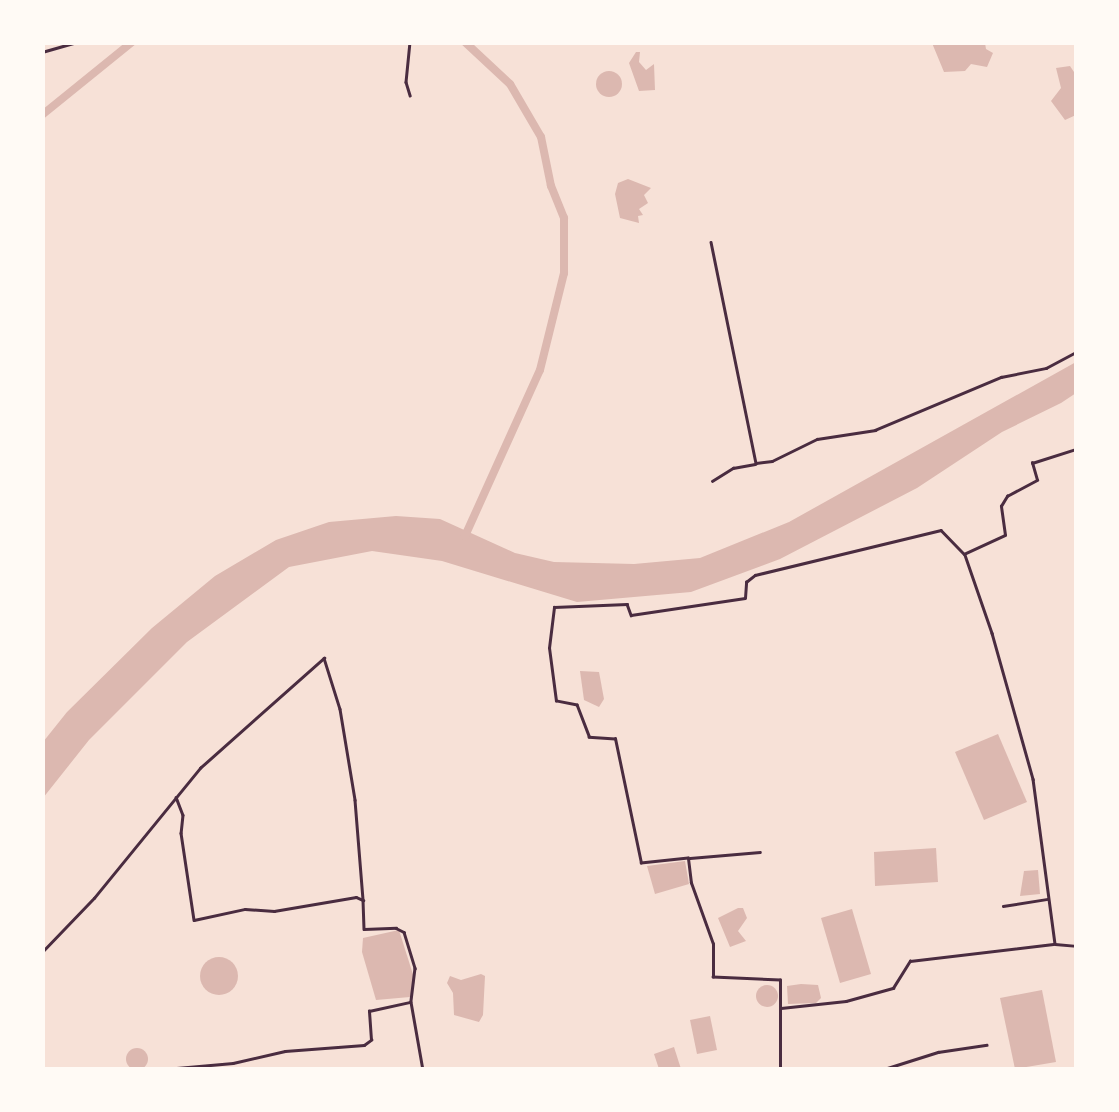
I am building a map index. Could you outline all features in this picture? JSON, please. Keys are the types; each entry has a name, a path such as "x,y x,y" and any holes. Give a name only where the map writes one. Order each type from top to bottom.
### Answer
{"street":[{"path":"42,52 76,42"},
{"path":"410,42 406,82 410,95"},
{"path":"711,242 756,464"},
{"path":"712,481 732,468 772,461 817,440 875,430 1002,377 1046,368 1076,352"},
{"path":"964,554 1005,535 1001,506 1007,496 1037,480 1032,463 1076,449"},
{"path":"760,852 640,863 615,739 589,737 577,706 556,700 549,648 554,607 627,604 631,615 745,598 746,582 755,576 941,530 964,554 992,633 1033,779 1055,944"},
{"path":"42,952 94,898 200,768 324,658 340,710 355,800 364,928 396,928 404,932 415,968 412,1002 423,1070"},
{"path":"176,797 183,815 181,833 194,920 244,909 274,911 356,897 362,900"},
{"path":"688,858 691,883 713,944 713,977 780,980 780,1070"},
{"path":"1002,906 1049,899"},
{"path":"781,1008 846,1001 894,988 910,961 1055,944 1076,946"},
{"path":"154,1070 233,1063 285,1050 364,1045 371,1040 370,1011 412,1002"},
{"path":"882,1070 938,1052 986,1046"}],"shaded area":[{"path":"932,43 985,43 993,53 987,67 971,64 965,71 944,72"},
{"path":"640,52 639,62 646,70 654,64 655,90 639,91 629,63"},
{"path":"1070,66 1076,75 1076,115 1065,120 1051,101 1061,88 1056,68"},
{"path":"609,71 619,74 619,94 609,97 599,94 596,84 599,74"},
{"path":"628,179 651,188 644,195 648,203 639,209 643,215 638,216 639,223 620,218 615,194 618,183"},
{"path":"1076,362 1076,393 1061,403 1002,432 917,488 780,559 691,592 577,602 442,561 372,551 289,567 187,642 89,740 43,798 43,742 67,712 152,628 215,576 276,540 329,522 396,516 440,519 515,553 554,562 634,564 700,558 789,522"},
{"path":"580,671 599,672 604,699 599,707 584,700"},
{"path":"998,734 1027,802 984,820 955,752"},
{"path":"936,848 938,882 875,886 874,852"},
{"path":"685,861 689,884 655,894 647,866"},
{"path":"1038,870 1040,894 1020,896 1024,871"},
{"path":"743,908 747,918 738,931 746,941 730,947 718,918"},
{"path":"852,909 871,974 840,983 821,918"},
{"path":"399,930 415,981 410,997 376,1000 362,952 363,938"},
{"path":"219,957 232,963 238,976 232,989 219,995 206,989 200,976 206,963"},
{"path":"450,976 461,980 485,976 483,1015 479,1022 454,1015 453,993 447,983"},
{"path":"763,985 771,985 778,996 771,1007 763,1007 756,1000 756,992"},
{"path":"818,985 821,998 816,1003 788,1004 787,986"},
{"path":"1042,990 1056,1062 1015,1069 1000,998"},
{"path":"710,1016 717,1050 697,1054 690,1020"},
{"path":"674,1047 681,1069 659,1069 654,1054"},
{"path":"133,1048 141,1048 148,1059 141,1070 133,1070 126,1063 126,1055"}],"waterway":[{"path":"42,115 132,42"},
{"path":"465,42 510,84 541,137 551,186 564,218 564,273 540,370 465,536"}]}
